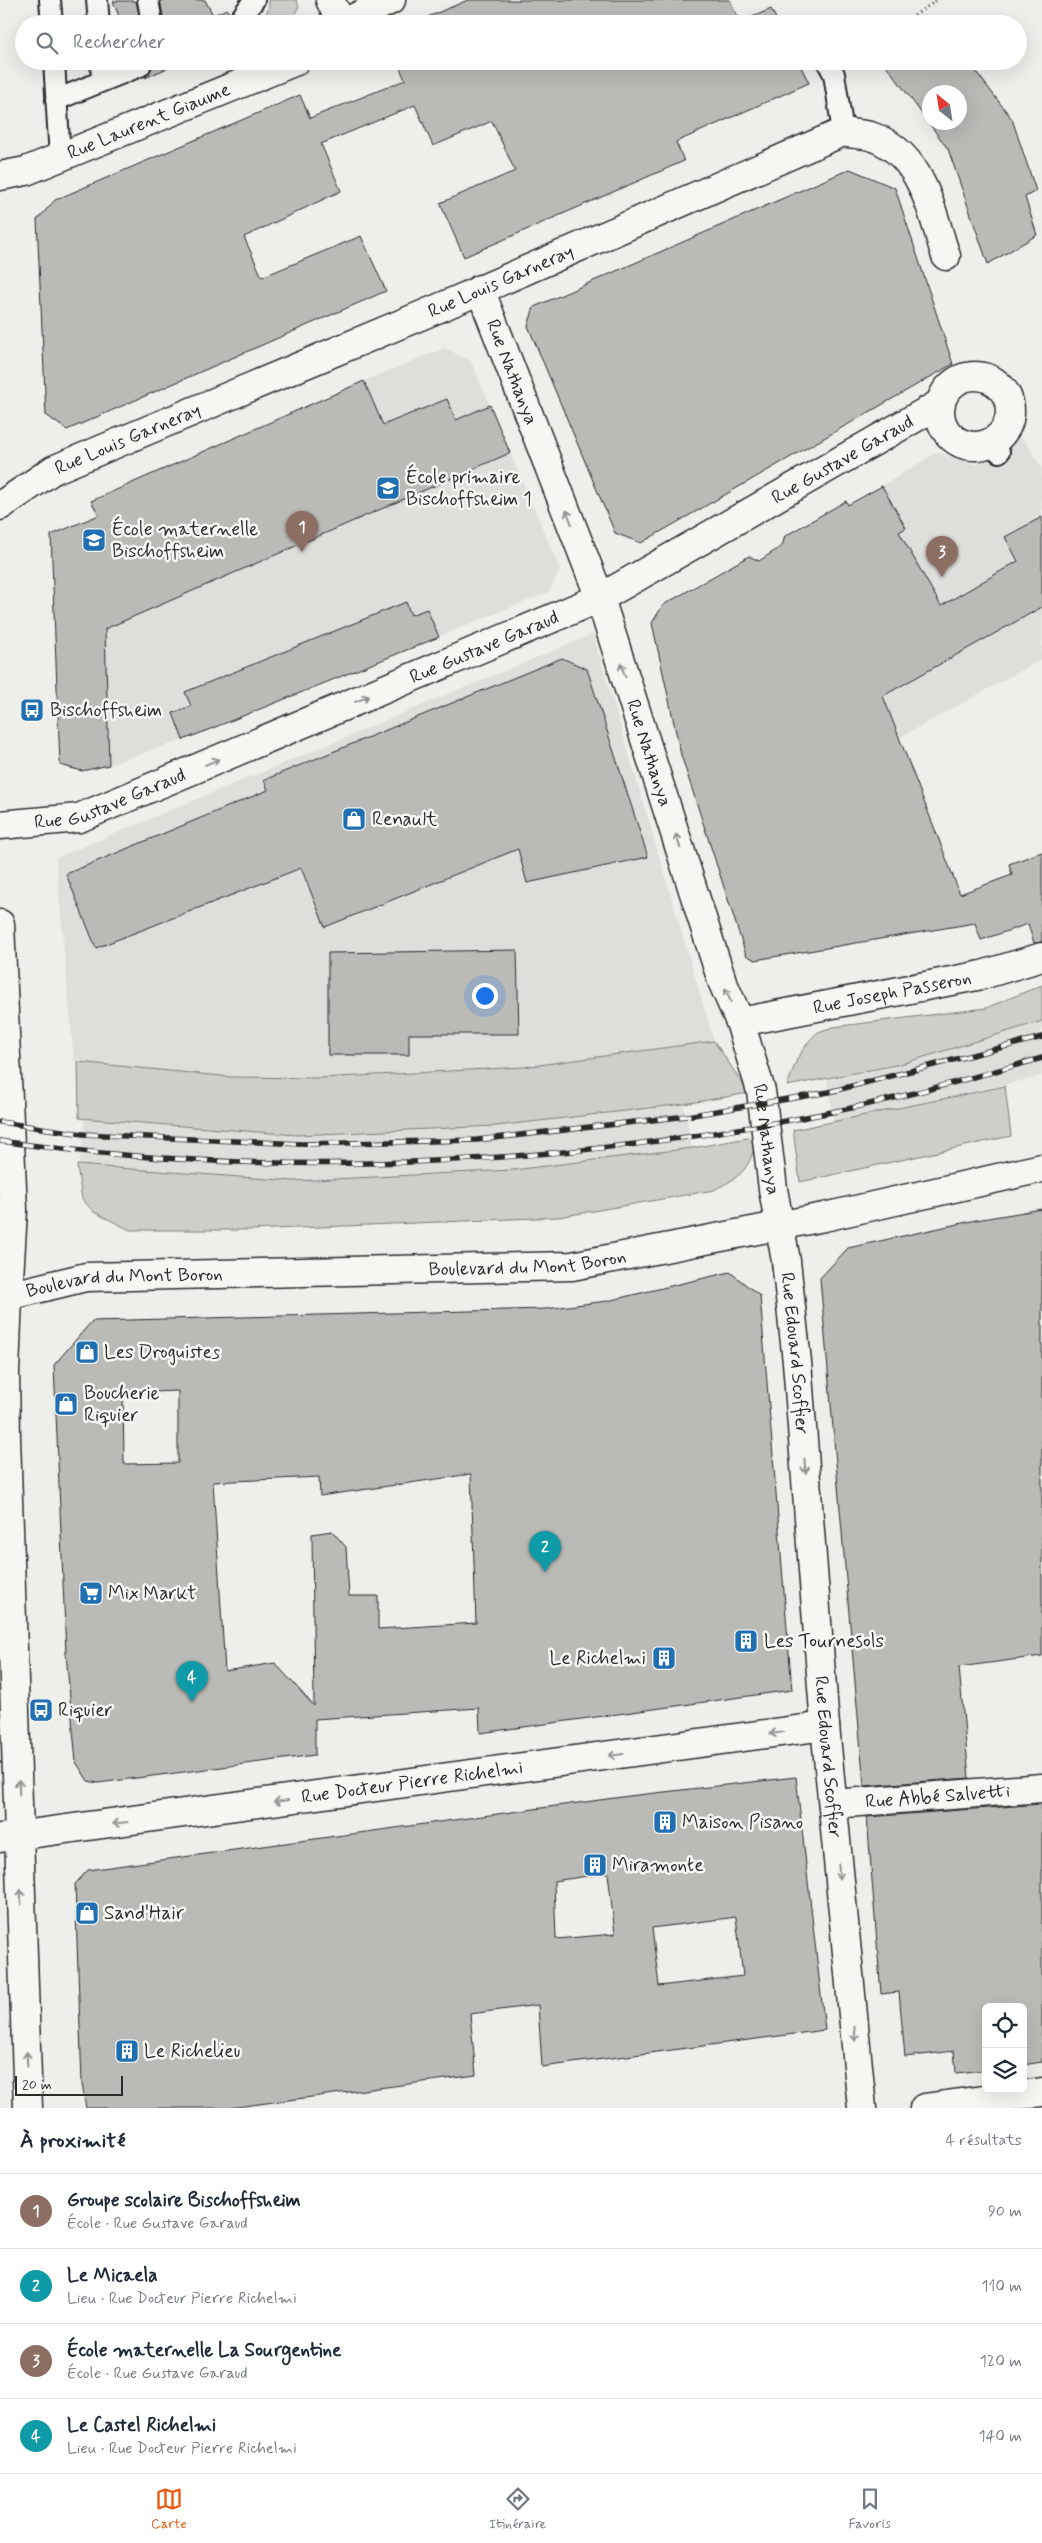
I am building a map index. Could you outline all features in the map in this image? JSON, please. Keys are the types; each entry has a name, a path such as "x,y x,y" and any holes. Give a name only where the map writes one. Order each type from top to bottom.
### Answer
{"street":[{"path":"330,0 338,15"},
{"path":"360,15 391,0"},
{"name":"Rue Laurent Giaume","path":"0,176 26,171 60,158 274,70"},
{"path":"843,132 870,136 897,150 917,171 946,256"},
{"name":"Rue Louis Garneray","path":"0,506 53,470 480,289 843,132"},
{"name":"Rue Nathanya","path":"480,289 600,598 722,982 740,1022 761,1091 780,1226"},
{"name":"Rue Gustave Garaud","path":"0,825 79,818 600,598 941,403 952,385 961,379 982,376 1001,386 1010,407 1009,419 995,447 972,446 961,443 951,436 944,426 940,414 941,403"},
{"path":"0,924 13,1210 4,1299 2,1374 10,1837 28,2108"},
{"name":"Rue Joseph Passeron","path":"740,1022 982,975 1042,957"},
{"name":"Boulevard du Mont Boron","path":"4,1299 86,1277 572,1266 780,1226 1042,1168"},
{"name":"Rue Edouard Scoffier","path":"780,1226 786,1261 797,1362 825,1726 862,2108"},
{"name":"Rue Docteur Pierre Richelmi","path":"10,1837 825,1726"},
{"name":"Rue Abbé Salvetti","path":"833,1804 1042,1788"},
{"path":"924,2108 1042,2092"}],"lane":[{"path":"50,0 51,15"},
{"path":"98,0 99,15"},
{"path":"148,0 151,15"},
{"path":"243,15 254,0"},
{"path":"54,70 60,158"},
{"path":"101,70 102,81"},
{"path":"102,81 111,70"},
{"path":"56,100 130,70"},
{"path":"832,70 843,132"}],"path":[{"path":"915,15 937,0"}],"shaded area":[{"path":"269,0 296,0 299,6 294,15 265,15 269,8"},
{"path":"445,348 471,361 560,569 549,592 183,740 96,769 73,770 60,765 51,535 98,515 91,501 364,381"},
{"path":"1022,437 1042,468 1042,659 899,738 852,619 836,567 906,528 882,486 937,452 976,465"},
{"path":"593,634 714,1041 524,1067 320,1078 231,1077 74,1062 56,858"},
{"path":"1042,985 1042,1021 901,1064 787,1086 797,1059 809,1041 818,1032 833,1027 986,1008"},
{"path":"1042,1021 1042,1076 834,1123 827,1080 901,1064"},
{"path":"714,1041 749,1093 684,1104 496,1126 297,1135 79,1118 78,1062 231,1077 320,1078 524,1067"},
{"path":"1005,1086 1011,1136 800,1182 793,1130"},
{"path":"684,1104 692,1148 513,1170 294,1181 79,1165 85,1119 297,1135 496,1126"},
{"path":"758,1136 751,1157 744,1170 733,1180 714,1190 559,1217 249,1230 130,1230 94,1212 82,1199 77,1165 294,1181 513,1170 692,1148"}],"building":[{"path":"160,0 205,0 213,15 163,15"},
{"path":"468,0 730,0 737,15 432,15"},
{"path":"113,1 136,1 139,15 118,15"},
{"path":"227,9 229,15 213,15"},
{"path":"771,9 774,15 757,15"},
{"path":"151,70 163,70 145,78"},
{"path":"401,70 802,70 809,83 676,142 684,161 464,257 440,203 515,171 492,121 433,146 415,105 321,144 341,191 244,237 262,277 361,236 386,291 67,430 46,415 37,220 55,200 300,95 310,118 405,80"},
{"path":"890,70 975,70 1012,119 1036,191 1025,197 1037,235 988,264 948,149 934,130 967,130 967,85 922,85 922,114"},
{"path":"850,169 895,188 953,364 641,543 615,533 528,326 534,307"},
{"path":"364,381 383,425 447,399 456,420 490,405 510,453 105,629 109,765 82,771 60,765 51,535 99,515 91,501"},
{"path":"882,486 906,528 899,532 941,606 1018,561 1005,537 1042,517 1042,607 883,696 960,894 1012,875 1009,864 1042,852 1042,942 1034,943 1028,924 981,940 975,923 755,960 746,955 681,755 652,623 663,605 749,556 759,561 782,546 785,536 846,501 848,505"},
{"path":"406,602 411,615 427,609 439,637 183,740 173,713 191,706 185,692"},
{"name":"Renault","path":"562,658 587,669 648,857 527,883 518,849 325,927 301,868 96,948 66,874 268,790 264,780"},
{"path":"517,950 519,1034 409,1034 409,1055 328,1055 328,953"},
{"path":"1042,1209 1042,1656 959,1667 969,1778 864,1786 820,1278 848,1248 976,1220"},
{"path":"730,1272 760,1296 792,1690 480,1733 479,1708 315,1719 315,1755 98,1783 88,1781 76,1762 66,1654 54,1365 92,1321 545,1309 607,1301","holes":["178,1391 178,1463 124,1464 123,1393","471,1474 476,1623 378,1629 378,1596 349,1596 346,1547 332,1531 312,1534 314,1706 275,1663 225,1671 213,1482 319,1477 320,1496"]},
{"path":"796,1777 825,2030 542,2067 538,2005 470,2014 476,2075 229,2108 86,2108 82,2084 75,1884 88,1870 629,1796","holes":["608,1873 615,1934 556,1939 554,1881","736,1917 743,1976 659,1986 652,1928"]},
{"path":"1042,1804 1042,2062 1027,2064 1027,2003 982,2003 982,2070 956,2073 954,2051 905,2057 899,1992 881,1994 867,1817"}],"railway":[{"path":"0,1122 83,1134 302,1144 477,1140 687,1116 829,1092 1042,1037"},
{"path":"0,1141 104,1153 208,1161 417,1162 522,1156 626,1145 729,1131 832,1112 911,1094 1042,1058"}],"place":[{"name":"École primaire Bischoffsheim 1","path":"388,488"},
{"name":"École maternelle Bischoffsheim","path":"94,540"},
{"name":"Groupe scolaire Bischoffsheim","path":"302,552"},
{"name":"École maternelle La Sourgentine","path":"942,577"},
{"name":"Bischoffsheim","path":"32,710"},
{"name":"Renault","path":"354,819"},
{"name":"Les Droguistes","path":"87,1352"},
{"name":"Boucherie Riquier","path":"66,1404"},
{"name":"Le Micaela","path":"545,1572"},
{"name":"Mix Markt","path":"91,1593"},
{"name":"Les Tournesols","path":"746,1641"},
{"name":"Le Richelmi","path":"664,1658"},
{"name":"Le Castel Richelmi","path":"192,1702"},
{"name":"Riquier","path":"41,1710"},
{"name":"Maison Pisano","path":"665,1822"},
{"name":"Miramonte","path":"595,1865"},
{"name":"Sand'Hair","path":"87,1913"},
{"name":"Le Richelieu","path":"127,2051"}]}
